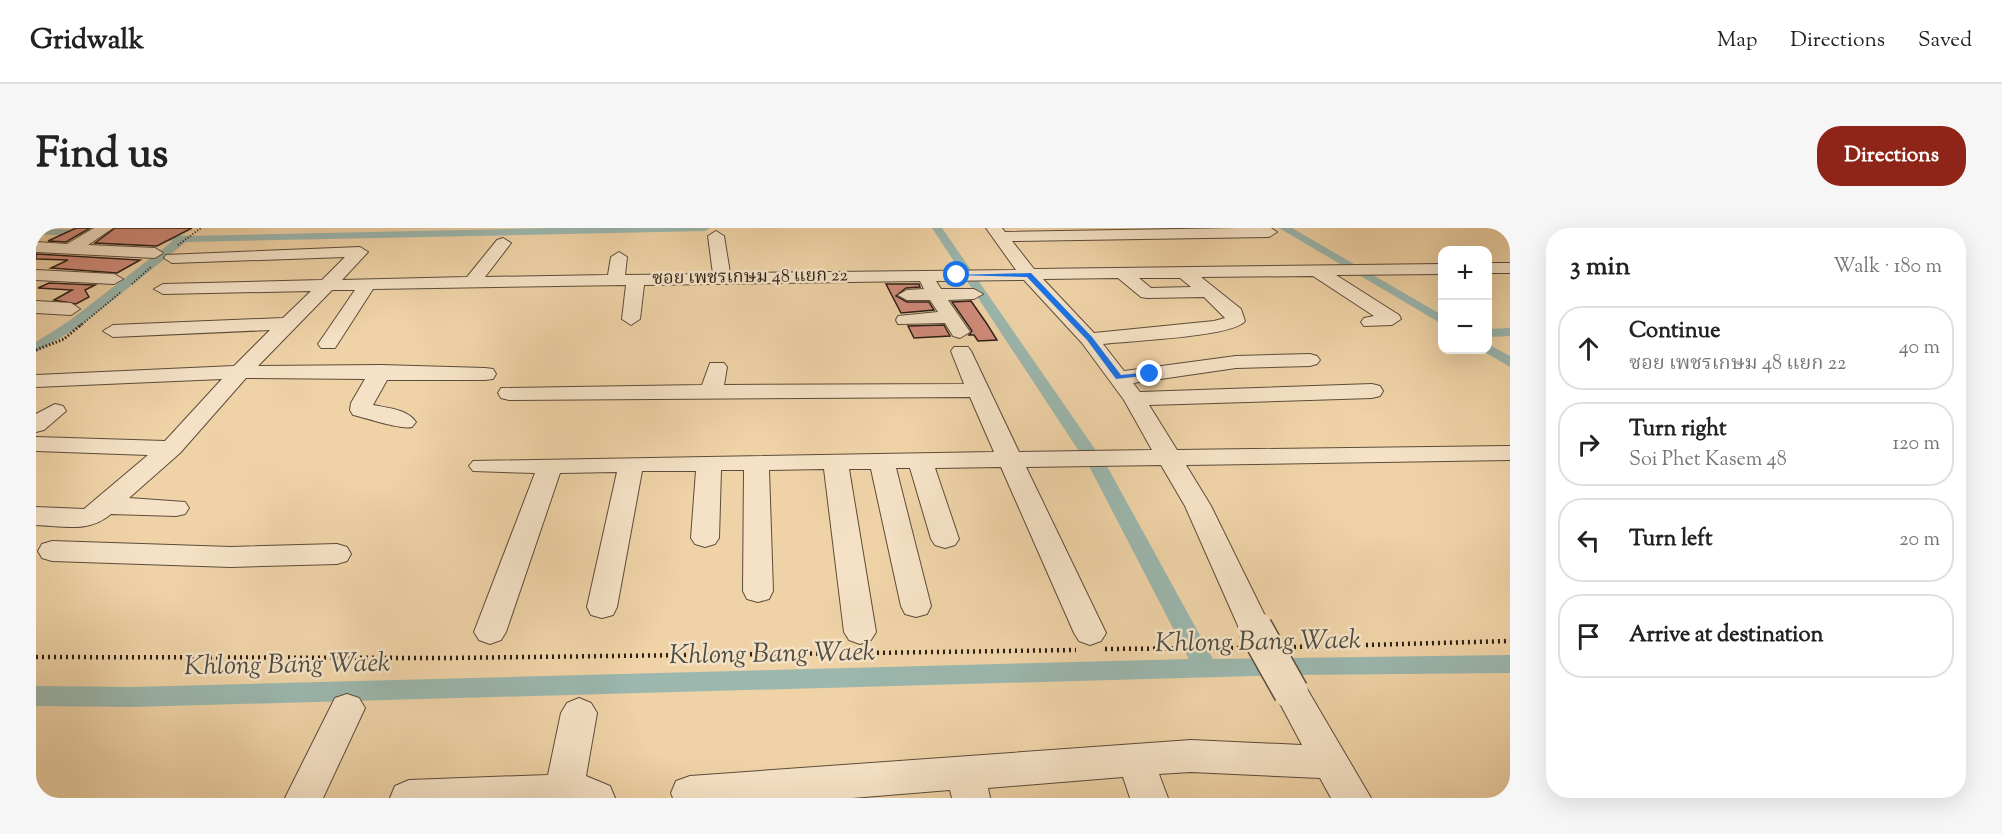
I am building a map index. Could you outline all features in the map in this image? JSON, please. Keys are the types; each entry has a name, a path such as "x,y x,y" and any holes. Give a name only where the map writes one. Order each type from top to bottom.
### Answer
{"street":[{"path":"36,262 72,248 105,228"},
{"path":"998,233 1269,232"},
{"path":"998,233 1029,275 1089,339 1134,399 1172,458 1198,506 1250,638 1291,692 1352,798"},
{"path":"716,236 722,278"},
{"path":"472,282 503,243"},
{"path":"36,248 166,254 366,246 240,372 171,448 44,558"},
{"path":"616,281 619,257"},
{"path":"1492,268 1510,268"},
{"name":"ซอย เพชรเกษม 48 แยก 22","path":"163,289 636,279 1438,269"},
{"path":"1316,270 1392,319 1371,322"},
{"path":"1089,339 1231,324 1236,317 1234,313 1185,273"},
{"path":"1123,274 1147,292 1209,292"},
{"path":"36,275 114,279"},
{"path":"924,276 957,334 978,390 1010,457 1091,644"},
{"path":"631,319 636,279"},
{"path":"328,344 368,284"},
{"path":"907,295 974,294"},
{"path":"36,307 71,309"},
{"path":"905,320 957,334"},
{"path":"113,331 288,324"},
{"path":"1119,378 1236,362 1310,360"},
{"path":"712,391 717,367"},
{"path":"381,371 362,403 361,410 393,416 404,422"},
{"path":"36,381 240,372 381,371 485,374"},
{"path":"508,393 978,390"},
{"path":"1134,399 1372,391"},
{"path":"36,425 56,411"},
{"path":"36,444 171,448"},
{"path":"482,466 710,464 1010,457 1172,458 1510,453"},
{"path":"920,459 945,540"},
{"path":"882,460 916,606"},
{"path":"835,461 860,632"},
{"path":"756,463 758,591"},
{"path":"602,607 631,464"},
{"path":"705,538 710,464"},
{"path":"490,632 550,465"},
{"path":"36,516 176,508"},
{"path":"44,558 337,554"},
{"path":"304,798 346,708"},
{"path":"409,798 580,795 579,713"},
{"path":"690,793 968,786 1135,759 1191,756 1332,762"},
{"path":"1135,759 1149,798"}],"path":[{"path":"36,350 64,339 166,254 200,229"},
{"path":"36,657 446,658 1091,644 1145,649 1250,638"},
{"path":"1292,647 1510,641"}],"building":[{"path":"76,228 90,228 66,242 48,241"},
{"path":"115,228 192,228 157,246 95,243"},
{"path":"36,254 140,260 117,273 51,268 68,260 36,259"},
{"path":"49,283 95,285 85,290 89,297 76,304 54,300 72,290 38,288"},
{"path":"886,284 919,284 920,287 906,288 896,296 907,302 929,302 934,310 901,313"},
{"path":"971,301 997,340 978,341 974,335 969,335 972,331 952,302"},
{"path":"944,325 950,336 914,338 908,326"}],"waterway":[{"path":"36,231 190,239 705,228"},
{"path":"937,228 1099,468 1206,668"},
{"path":"1284,228 1438,318"},
{"path":"36,348 74,324 183,239"},
{"path":"1492,333 1510,332"},
{"path":"1492,351 1510,363"},
{"name":"Khlong Bang Waek","path":"1206,668 1510,664"},
{"name":"Khlong Bang Waek","path":"36,696 132,697 1206,668"}],"route":[{"path":"957,275 1029,275 1089,339 1119,378 1150,374"}]}
